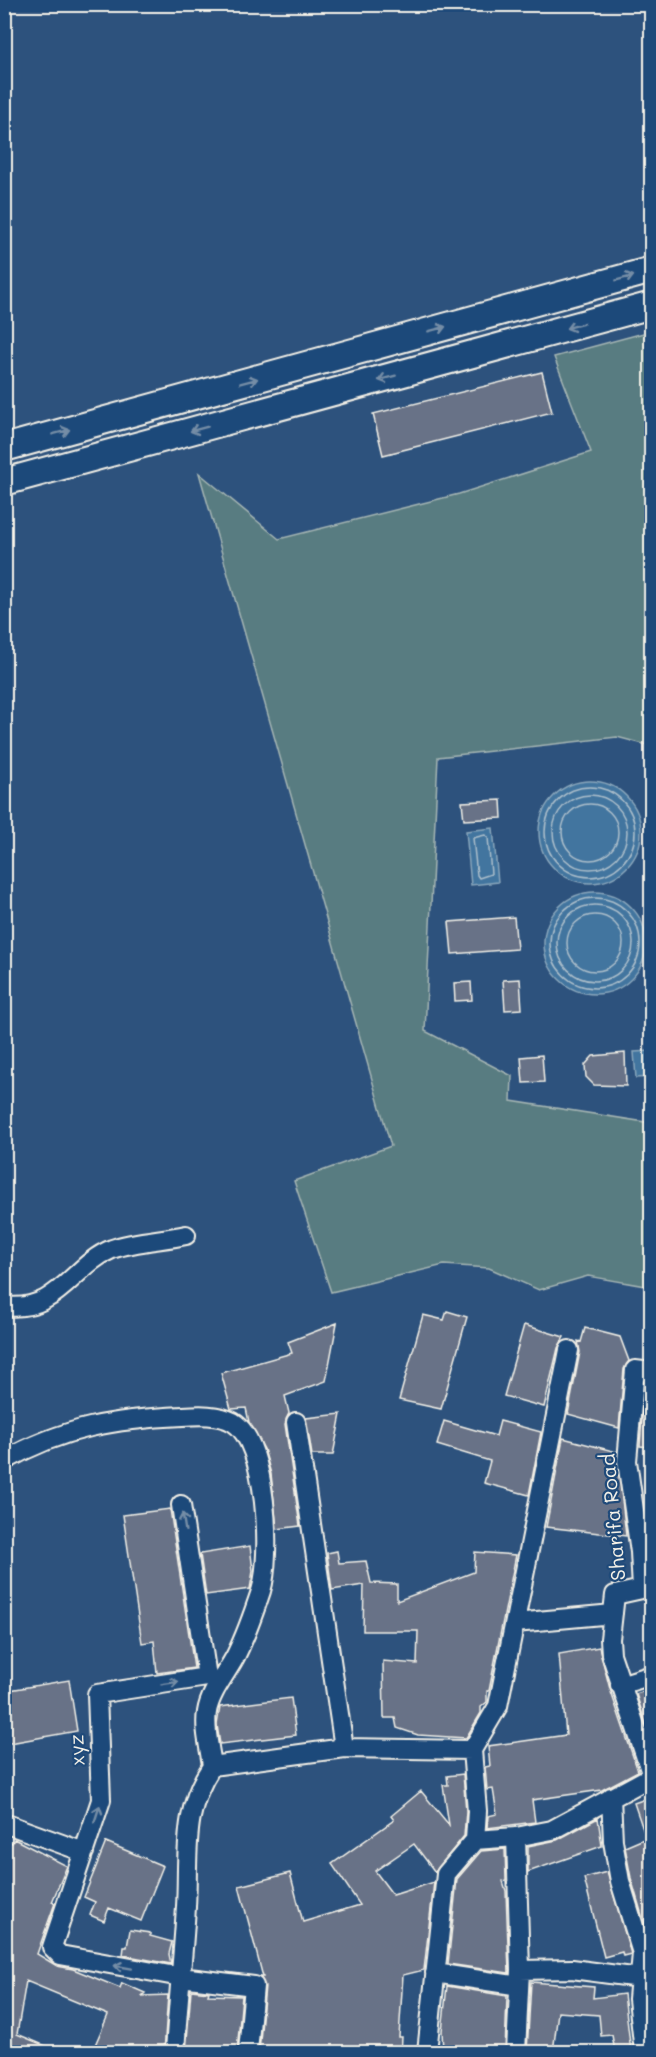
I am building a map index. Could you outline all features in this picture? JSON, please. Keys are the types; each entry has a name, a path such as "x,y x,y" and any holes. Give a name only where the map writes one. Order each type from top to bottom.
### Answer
{"street":[{"path":"4,448 651,270"},
{"path":"4,483 651,305"},
{"path":"4,1306 31,1306 46,1299 70,1283 87,1264 113,1249 186,1235"},
{"path":"427,2052 446,1874 475,1840 477,1812 472,1750 498,1706 569,1350"},
{"name":"Sharifa Road","path":"643,1371 627,1461 640,1552 642,1589 615,1595 611,1654 651,1776"},
{"path":"4,1461 75,1429 128,1418 219,1417 233,1422 249,1441 259,1478 267,1547 258,1597 238,1653 211,1699 207,1711 212,1766 198,1787 188,1828 175,2052"},
{"path":"296,1422 344,1748"},
{"name":"xyz","path":"181,1505 207,1677 97,1694 101,1800 52,1947 60,1955 181,1977"},
{"path":"514,1623 613,1614"},
{"path":"620,1685 651,1675"},
{"path":"212,1766 344,1748 472,1750"},
{"path":"475,1840 516,1837 552,1830 651,1776"},
{"path":"611,1797 612,1834 620,1881 642,1953 638,1999 644,2052"},
{"path":"4,1823 84,1852"},
{"path":"516,1837 520,1978 516,2052"},
{"path":"435,1973 520,1978 572,1969 640,1978"},
{"path":"181,1977 254,1986 248,2052"}],"green space":[{"path":"651,331 651,746 617,737 438,757 425,1031 512,1076 511,1101 651,1123 651,1287 588,1276 539,1290 489,1268 444,1265 331,1292 294,1181 391,1146 199,473 279,539 459,494 591,452 554,357"}],"water":[{"path":"590,781 610,785 626,796 637,812 641,832 637,852 626,868 610,879 590,883 570,879 554,868 543,852 539,832 543,812 554,796 570,785"},
{"path":"493,828 498,882 471,885 466,831"},
{"path":"595,892 615,896 631,907 642,923 646,943 642,963 631,979 615,990 595,994 575,990 559,979 548,963 544,943 548,923 559,907 575,896"},
{"path":"651,1051 651,1077 636,1078 634,1052"}],"building":[{"path":"542,372 552,412 383,455 373,414"},
{"path":"501,800 502,818 464,820 462,802"},
{"path":"514,917 517,949 452,954 449,922"},
{"path":"520,979 522,1009 505,1010 503,980"},
{"path":"471,982 472,1000 455,1001 454,983"},
{"path":"625,1053 626,1086 594,1085 586,1077 585,1065 593,1056"},
{"path":"542,1055 544,1082 523,1083 521,1057"},
{"path":"447,1311 467,1317 441,1409 399,1400 423,1315 444,1320"},
{"path":"337,1323 326,1381 285,1396 289,1413 285,1424 300,1526 277,1529 271,1474 264,1449 249,1422 246,1408 231,1409 221,1373 292,1353 288,1342"},
{"path":"524,1325 564,1337 558,1348 544,1407 504,1396"},
{"path":"585,1328 620,1337 629,1361 624,1369 619,1428 568,1414 580,1352 578,1341 581,1342"},
{"path":"643,1406 651,1407 651,1447 640,1446"},
{"path":"341,1414 333,1455 312,1455 306,1418"},
{"path":"444,1421 496,1436 500,1421 541,1432 529,1495 484,1483 490,1461 437,1445"},
{"path":"563,1438 617,1452 626,1536 546,1527"},
{"path":"170,1509 194,1668 157,1673 154,1641 142,1643 123,1515"},
{"path":"250,1546 253,1571 250,1589 206,1595 200,1554"},
{"path":"337,1551 339,1563 366,1561 371,1583 397,1584 397,1601 474,1572 475,1552 516,1555 489,1691 487,1691 487,1702 481,1707 481,1713 466,1738 418,1735 397,1728 395,1718 384,1718 383,1661 417,1664 418,1631 363,1631 364,1585 332,1590 327,1553"},
{"path":"599,1647 610,1689 638,1771 602,1790 532,1800 535,1822 487,1828 488,1816 497,1814 493,1789 487,1790 485,1767 490,1766 488,1746 566,1735 559,1654"},
{"path":"69,1680 77,1731 4,1744 4,1691"},
{"path":"651,1689 651,1739 636,1694"},
{"path":"291,1698 296,1735 220,1744 217,1725 220,1707"},
{"path":"463,1774 466,1811 464,1836 435,1872 414,1844 375,1871 393,1895 434,1882 424,1970 403,1975 399,2037 402,2037 401,2052 259,2052 265,1986 260,1977 263,1977 239,1886 290,1873 303,1922 360,1905 332,1864 394,1820 391,1816 421,1791 449,1825 443,1785 448,1785 447,1776"},
{"path":"651,1797 651,1946 631,1878 625,1847 646,1838 634,1803"},
{"path":"598,1818 602,1846 528,1872 528,1846 557,1840"},
{"path":"14,1839 67,1866 52,1902 55,1903 37,1954 57,1966 73,1969 120,1988 122,1983 145,1993 142,1996 168,1995 164,2052 92,2052 108,2015 26,1981 17,2034 60,2052 4,2052 4,1848 8,1841 12,1843"},
{"path":"106,1842 163,1866 141,1921 109,1908 104,1921 90,1915 95,1902 84,1897"},
{"path":"505,1849 506,1880 503,1881 506,1891 509,1973 448,1964 457,1879 481,1851"},
{"path":"607,1872 631,1954 623,1956 622,1952 604,1957 584,1878"},
{"path":"130,1930 150,1933 150,1936 172,1942 169,1954 171,1964 123,1955"},
{"path":"531,1982 594,1987 593,1998 624,1994 631,2052 615,2052 612,2035 601,2036 599,2015 558,2012 553,2052 527,2052"},
{"path":"447,1986 507,1996 505,2052 443,2052 442,2031"},
{"path":"191,1990 209,1992 208,1995 242,1996 237,2052 186,2052"}]}
